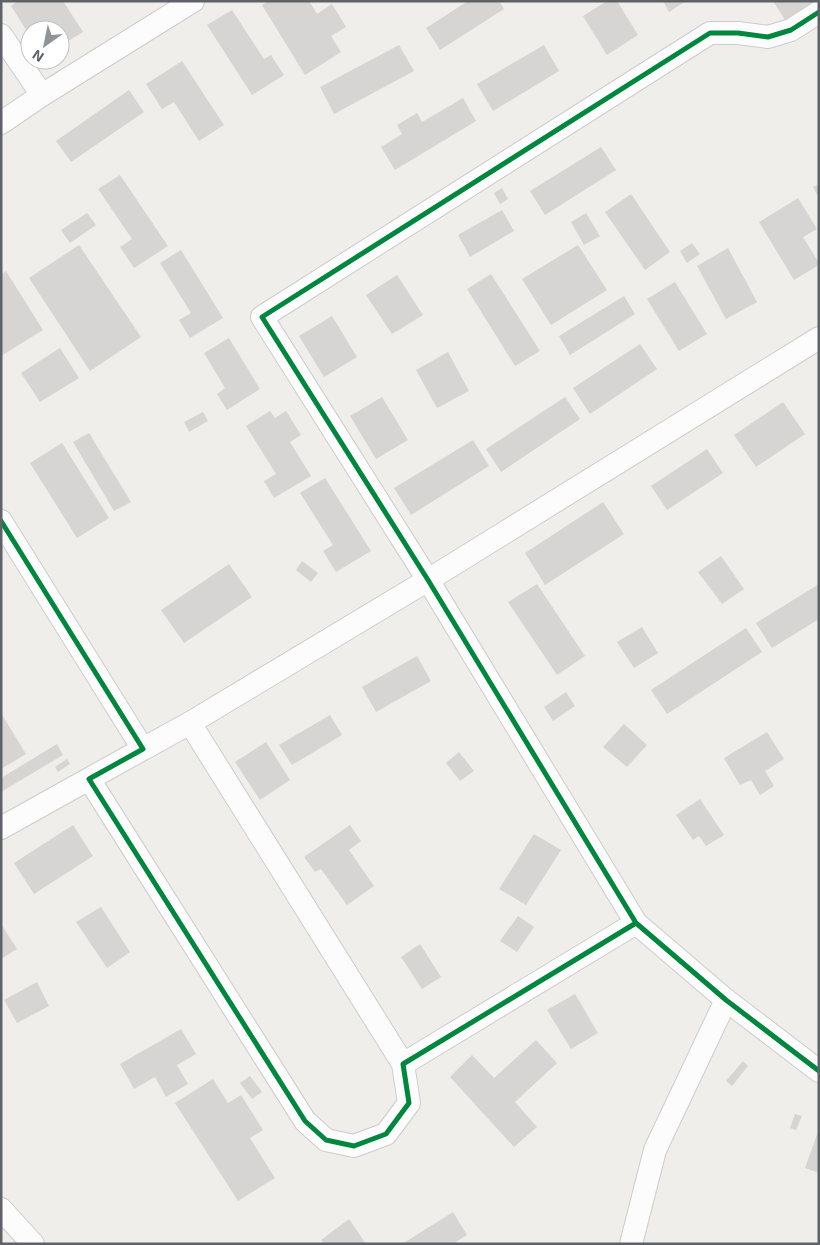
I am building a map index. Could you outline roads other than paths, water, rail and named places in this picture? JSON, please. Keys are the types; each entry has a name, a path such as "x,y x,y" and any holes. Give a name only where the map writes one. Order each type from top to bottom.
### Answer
{"street":[{"path":"1,123 42,95 193,1"},
{"path":"819,12 791,30 768,38 710,33 262,317 428,580 636,923 726,1000 819,1071"},
{"path":"1,34 42,95"},
{"path":"1,828 190,723 428,580 819,338"},
{"path":"1,522 143,749"},
{"path":"89,779 304,1121 326,1140 354,1146 386,1134 409,1103 403,1064 190,723"},
{"path":"403,1064 636,923"},
{"path":"631,1244 655,1150 726,1000"},
{"path":"1,1209 33,1244"}]}
